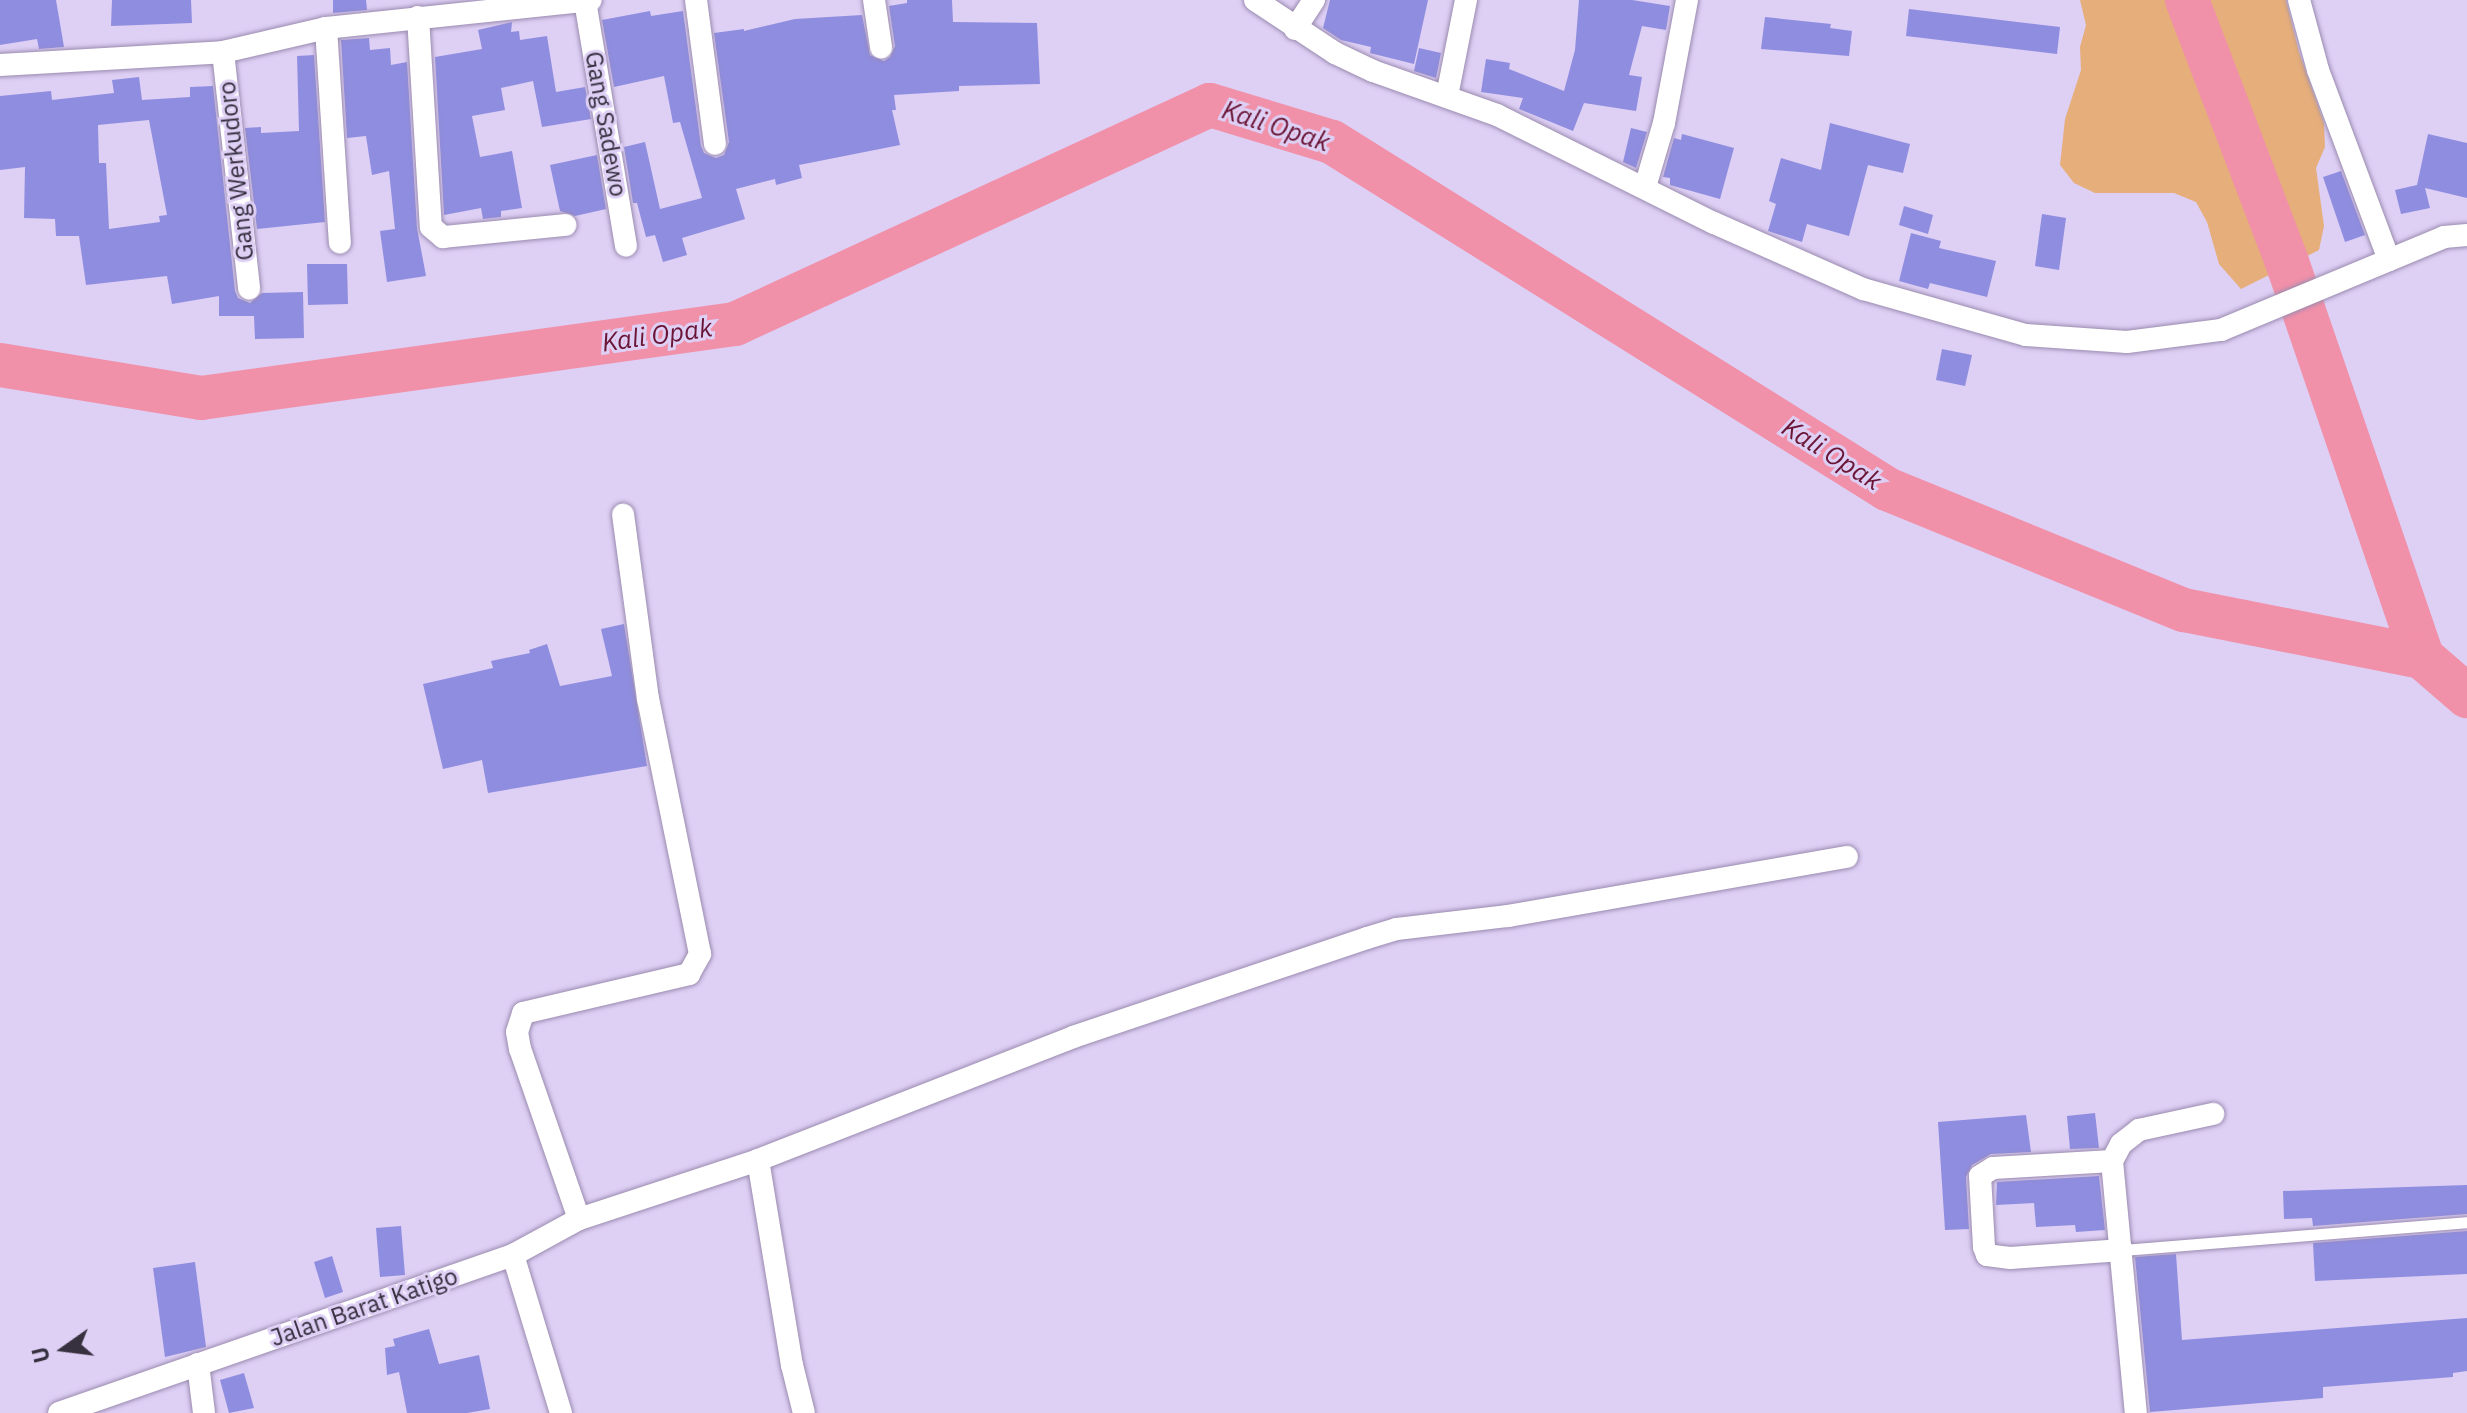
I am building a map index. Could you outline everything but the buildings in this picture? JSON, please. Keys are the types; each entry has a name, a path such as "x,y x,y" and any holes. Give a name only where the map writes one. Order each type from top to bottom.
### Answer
{"street":[{"path":"0,65 223,52 326,28 591,0"},
{"path":"696,0 715,144"},
{"path":"874,0 881,47"},
{"path":"1255,0 1295,29 1373,71 1497,115 1714,223 1863,289 2026,335 2127,342 2221,330 2444,237 2466,239"},
{"path":"1295,29 1314,0"},
{"path":"1447,96 1466,0"},
{"path":"1645,187 1664,123 1687,0"},
{"path":"2299,0 2318,70 2389,260"},
{"name":"Gang Sadewo","path":"585,1 626,246"},
{"path":"418,17 431,227 443,237 565,225"},
{"path":"326,28 340,243"},
{"name":"Gang Werkudoro","path":"223,52 249,289"},
{"path":"579,1219 520,1049 517,1032 523,1013 689,974 700,954 648,699 623,515"},
{"name":"Jalan Barat Katigo","path":"59,1413 513,1255 579,1219 758,1160 1073,1037 1397,929 1508,916 1847,857"},
{"path":"2136,1413 2112,1161 2121,1144 2139,1130 2213,1114"},
{"path":"758,1160 792,1365 804,1413"},
{"path":"2112,1161 1989,1170 1978,1179 1984,1247 1987,1255 2001,1258 2122,1250"},
{"path":"513,1255 561,1413"},
{"path":"198,1364 204,1413"}],"lane":[{"path":"2122,1250 2467,1222"}],"shaded area":[{"path":"2080,0 2286,0 2299,52 2324,123 2325,147 2316,168 2324,226 2319,250 2241,289 2219,264 2207,222 2196,202 2174,193 2095,193 2074,183 2060,165 2065,119 2081,70 2080,47 2086,25"}],"waterway":[{"path":"2187,0 2286,259 2422,657"},
{"name":"Kali Opak","path":"0,365 201,398 735,324 1210,105 1332,142 1887,489 2184,610 2422,657 2467,696"}]}
